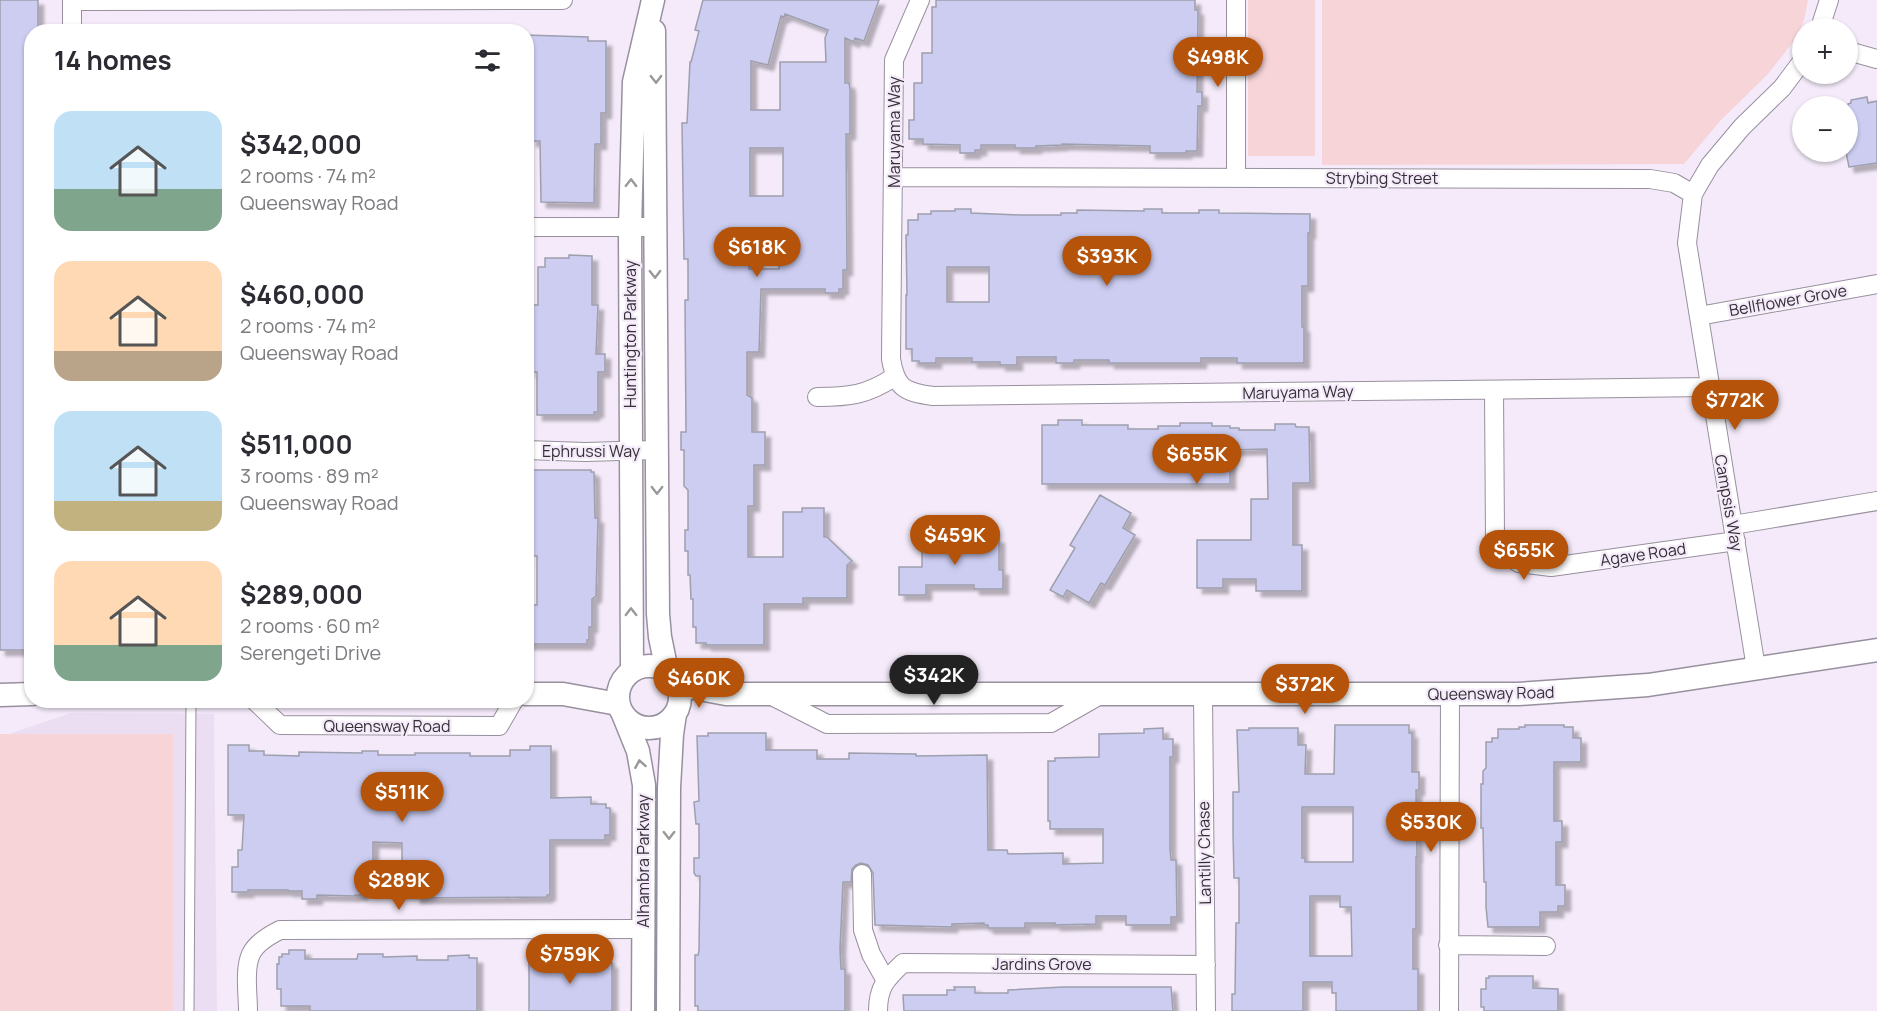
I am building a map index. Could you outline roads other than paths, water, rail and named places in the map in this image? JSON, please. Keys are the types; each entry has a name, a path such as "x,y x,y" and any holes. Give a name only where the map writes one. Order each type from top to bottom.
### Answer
{"street":[{"path":"72,24 72,1 563,0"},
{"name":"Huntington Parkway","path":"653,0 656,81 658,614 660,637 673,678"},
{"name":"Huntington Parkway","path":"628,673 630,228 634,82 653,0"},
{"name":"Maruyama Way","path":"920,0 894,60 891,359 894,377 910,392 933,396 1710,387"},
{"path":"1236,0 1236,177"},
{"path":"1823,18 1829,0"},
{"path":"1858,54 1877,59"},
{"path":"1693,194 1710,165 1742,127 1782,88 1792,75"},
{"name":"Strybing Street","path":"894,177 1650,179 1674,183 1693,194"},
{"name":"Campsis Way","path":"1693,194 1687,243 1756,668"},
{"path":"534,226 630,228 655,226"},
{"name":"Bellflower Grove","path":"1699,316 1877,284"},
{"path":"817,397 861,394 878,388 894,377"},
{"name":"Agave Road","path":"1494,390 1495,537 1503,553 1519,563 1551,567 1734,533"},
{"name":"Ephrussi Way","path":"534,450 630,452 656,450"},
{"path":"1734,533 1877,501"},
{"name":"Queensway Road","path":"673,678 726,694 1519,694 1648,685 1877,650"},
{"path":"563,694 650,665 673,678 681,697 677,711 668,721 649,728 639,726 630,721 620,709 618,689 628,673"},
{"path":"0,695 24,694"},
{"path":"534,694 563,694 620,709"},
{"name":"Queensway Road","path":"677,711 726,694"},
{"name":"Queensway Road","path":"767,694 827,724 1051,723 1102,694"},
{"name":"Lantilly Chase","path":"1203,694 1206,1011"},
{"path":"1449,1011 1450,694"},
{"name":"Queensway Road","path":"262,708 280,725 500,726 510,708"},
{"name":"Alhambra Parkway","path":"620,709 638,751 644,785 643,1011"},
{"name":"Alhambra Parkway","path":"668,1011 669,788 672,734 677,711"},
{"path":"862,874 862,930 871,954 885,979 878,997 878,1011"},
{"path":"248,1011 248,965 251,952 264,939 280,930 642,929"},
{"path":"1448,945 1546,946"},
{"name":"Jardins Grove","path":"885,979 903,963 1206,965"}],"lane":[{"path":"189,1011 191,708"}]}
